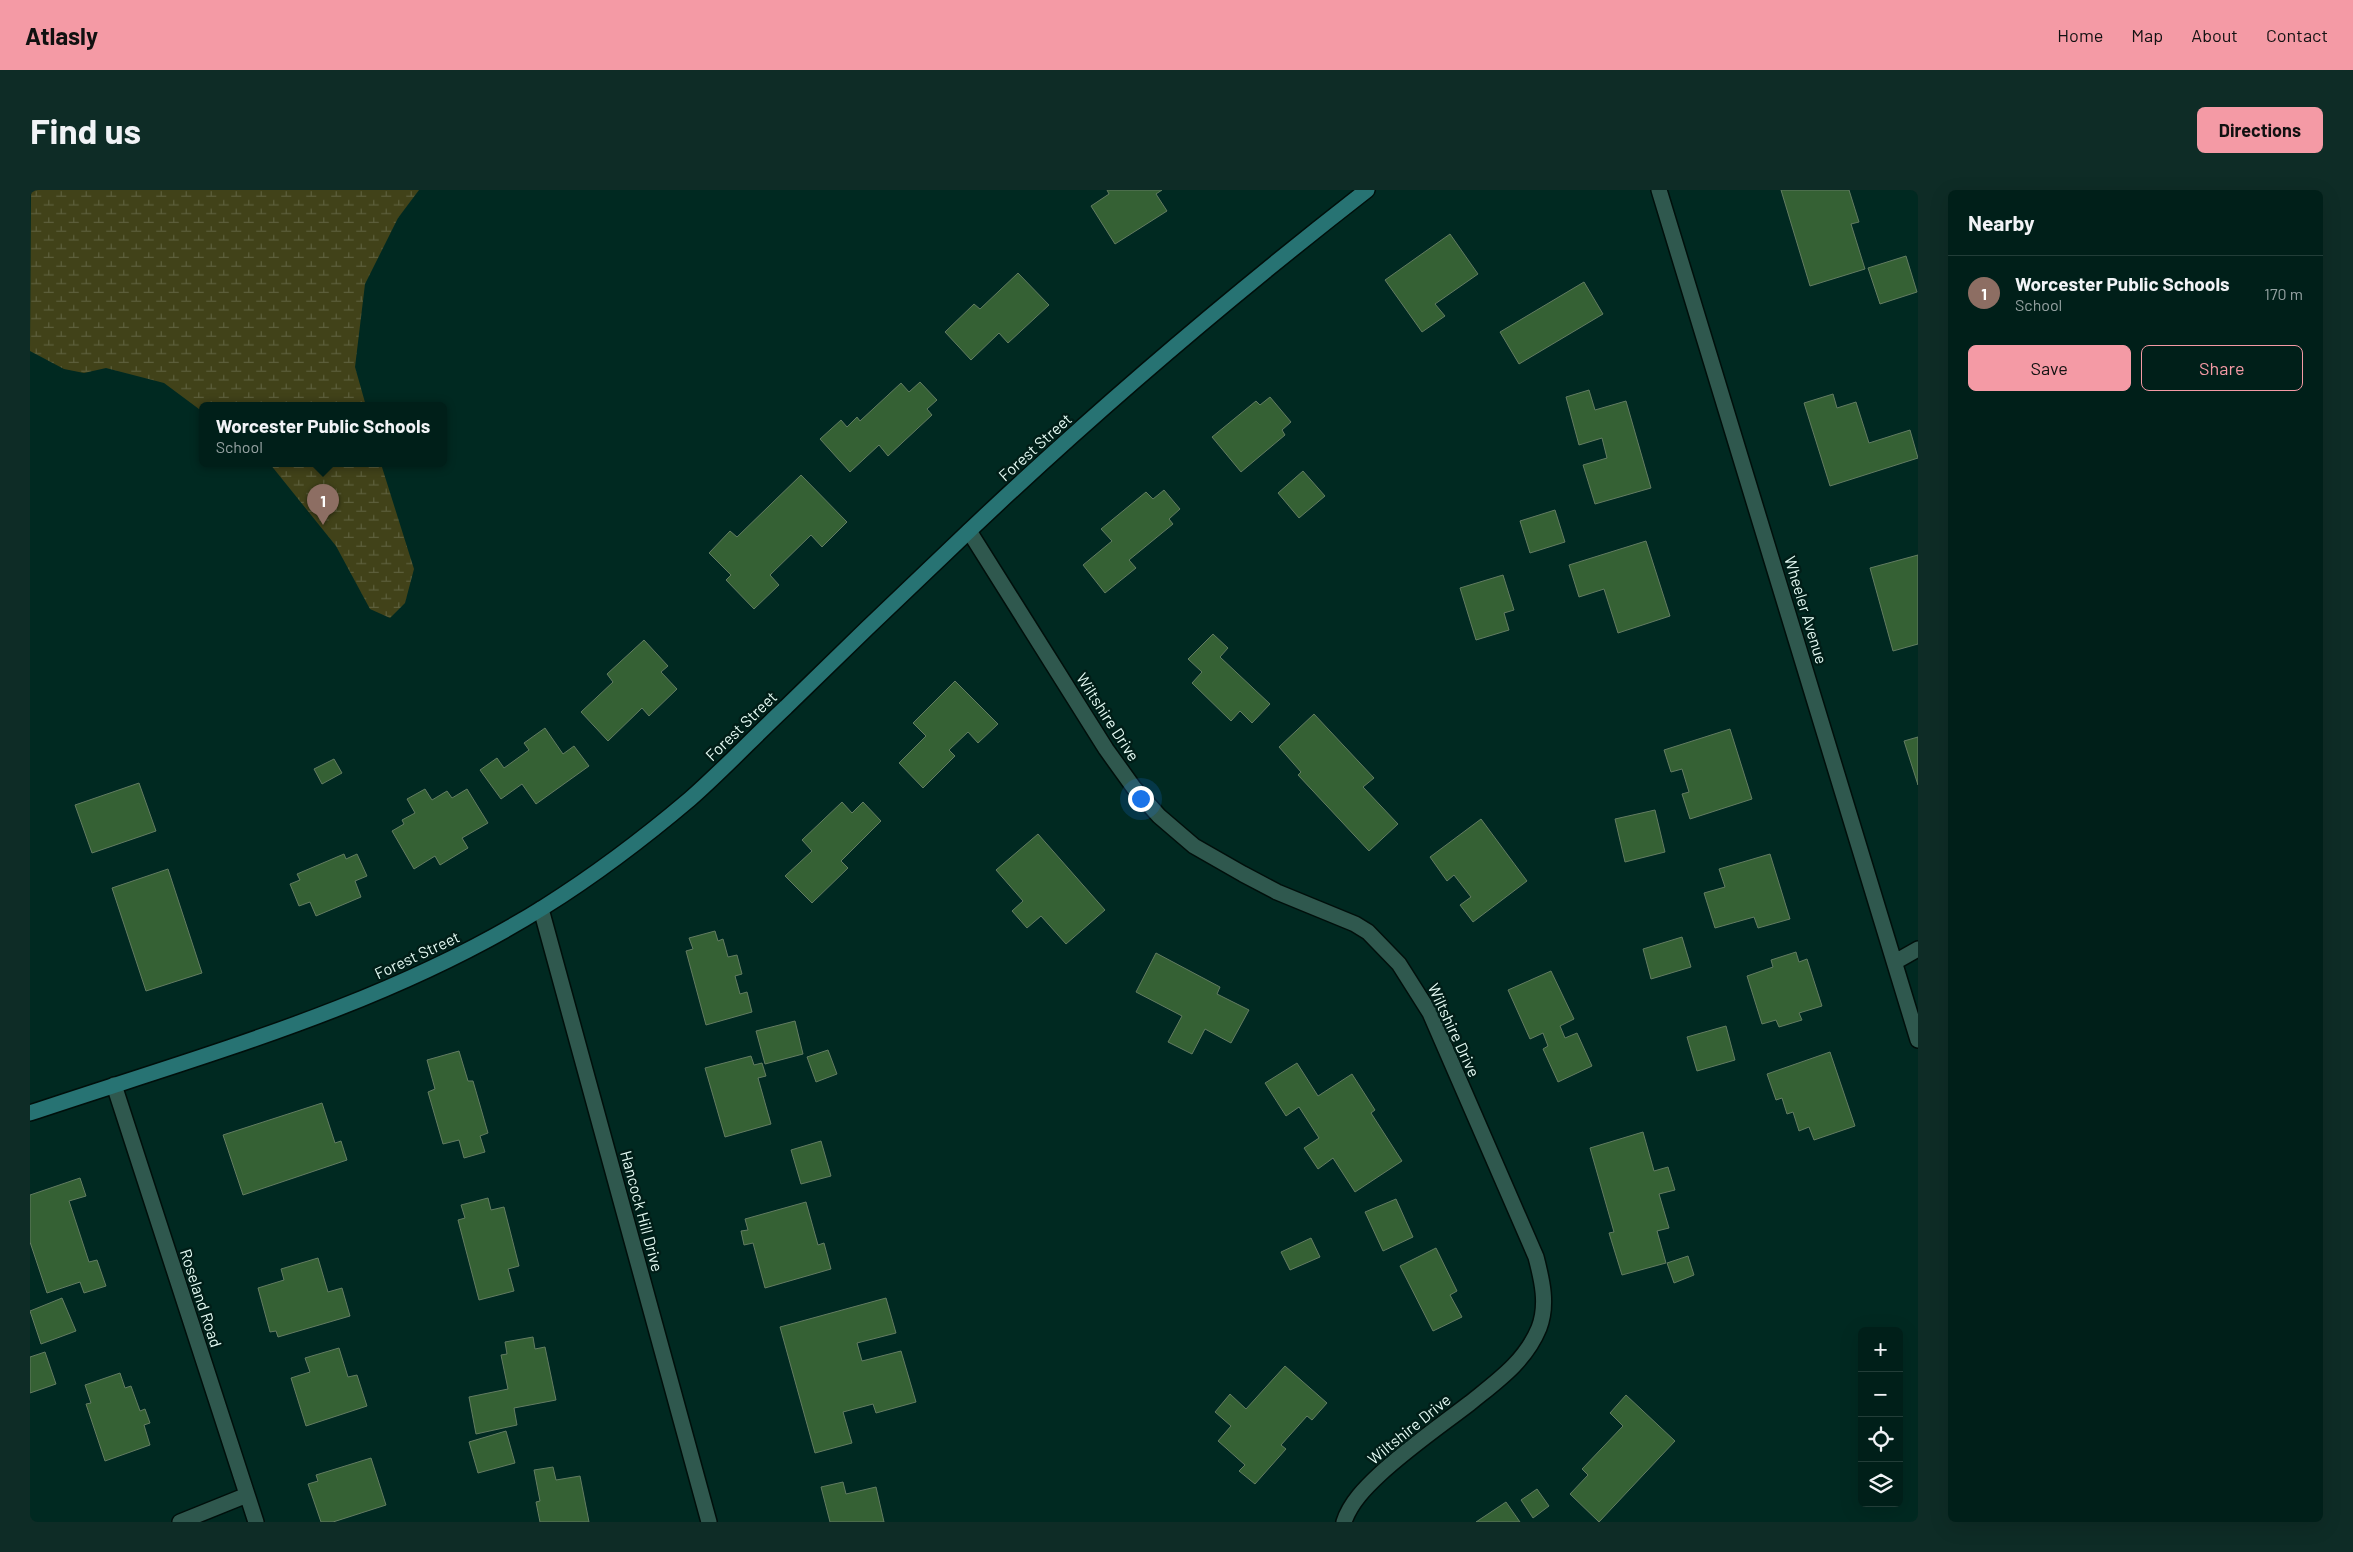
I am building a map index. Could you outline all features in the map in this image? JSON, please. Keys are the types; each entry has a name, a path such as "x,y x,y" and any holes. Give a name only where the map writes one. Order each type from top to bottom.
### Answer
{"main road":[{"name":"Forest Street","path":"30,1113 364,998 435,968 541,909 613,860 691,798 969,531 1183,340 1368,190"}],"street":[{"name":"Wheeler Avenue","path":"1659,190 1918,1040"},
{"name":"Wiltshire Drive","path":"969,531 1106,749 1159,816 1194,846 1243,874 1277,892 1355,924 1368,932 1400,964 1430,1013 1533,1251 1542,1284 1543,1313 1539,1327 1525,1354 1492,1386 1389,1466 1362,1492 1344,1522"},
{"name":"Hancock Hill Drive","path":"541,909 710,1522"},
{"path":"1895,962 1918,948"},
{"name":"Roseland Road","path":"114,1085 256,1522"},
{"path":"180,1522 247,1495"}],"green space":[{"path":"31,190 419,190 398,218 365,284 355,367 365,402 199,402 199,409 164,383 106,368 84,373 64,369 30,351"},
{"path":"272,467 382,467 414,569 405,603 390,618 370,609 336,546"}],"building":[{"path":"1107,190 1162,190 1156,194 1167,211 1115,244 1091,206 1109,194"},
{"path":"1781,190 1849,190 1859,222 1851,224 1865,269 1810,286"},
{"path":"1450,234 1478,274 1435,304 1445,316 1422,332 1385,280"},
{"path":"1906,256 1917,292 1880,304 1868,268"},
{"path":"1018,273 1049,305 1008,343 999,333 971,360 945,332 974,304 980,309"},
{"path":"1584,282 1603,314 1519,364 1500,332"},
{"path":"920,382 937,400 927,409 932,415 888,456 879,445 850,472 820,439 841,420 847,427 857,417 860,421 901,383 909,392"},
{"path":"1589,390 1595,410 1626,401 1651,488 1595,504 1583,465 1607,458 1602,438 1579,445 1566,397"},
{"path":"1833,394 1837,408 1856,402 1869,443 1910,430 1918,458 1830,486 1804,403"},
{"path":"1270,397 1291,422 1282,430 1285,435 1241,472 1212,437 1256,401 1260,405"},
{"path":"1303,471 1325,496 1299,518 1278,493"},
{"path":"801,475 847,522 822,547 811,535 770,575 779,585 754,609 726,580 731,575 709,553 730,531 737,537"},
{"path":"1164,490 1180,509 1169,519 1173,524 1129,560 1136,568 1105,593 1083,565 1112,541 1101,529 1146,492 1153,499"},
{"path":"1555,510 1565,542 1530,553 1520,521"},
{"path":"1646,541 1670,616 1618,633 1604,589 1579,597 1569,565"},
{"path":"1918,555 1918,644 1893,651 1870,568"},
{"path":"1503,575 1514,610 1504,613 1509,630 1476,640 1460,588"},
{"path":"1213,634 1228,648 1220,657 1270,704 1252,723 1240,711 1231,721 1192,683 1202,672 1188,659"},
{"path":"644,640 668,666 661,672 677,689 649,716 642,708 608,741 581,712 613,682 607,674"},
{"path":"955,681 998,724 978,743 968,732 949,750 955,756 923,788 899,763 926,736 913,723"},
{"path":"1314,714 1374,778 1363,787 1398,824 1369,851 1298,775 1301,772 1279,747"},
{"path":"545,728 563,754 574,746 589,766 536,804 522,784 501,799 480,770 497,758 504,768 529,750 524,743"},
{"path":"1730,729 1752,799 1690,819 1682,794 1689,792 1682,769 1671,772 1664,750"},
{"path":"1918,737 1918,785 1904,741"},
{"path":"334,759 342,773 322,784 314,769"},
{"path":"139,783 156,831 92,853 75,805"},
{"path":"425,789 432,800 447,791 452,798 467,789 488,823 462,838 468,848 440,865 435,856 414,869 392,831 404,824 402,820 415,813 407,799"},
{"path":"842,802 852,813 863,802 881,821 841,861 848,868 812,903 785,876 812,851 802,840"},
{"path":"1655,810 1665,852 1625,862 1615,819"},
{"path":"1481,819 1527,881 1473,922 1460,905 1471,897 1454,875 1447,881 1430,857"},
{"path":"1038,834 1105,910 1066,944 1041,916 1027,928 1012,911 1023,901 996,870"},
{"path":"344,854 346,859 357,854 367,876 355,881 361,897 316,916 310,902 299,906 290,884 300,880 297,874"},
{"path":"1770,854 1790,919 1758,928 1754,917 1715,928 1704,893 1725,887 1719,869"},
{"path":"168,869 202,973 146,991 112,888"},
{"path":"715,931 718,941 723,939 728,957 737,955 742,974 735,976 740,994 747,992 752,1012 706,1025 686,951 693,949 689,938"},
{"path":"1682,937 1691,967 1651,979 1643,949"},
{"path":"1796,952 1799,962 1807,959 1822,1006 1799,1013 1802,1020 1779,1027 1776,1020 1762,1024 1747,976 1773,967 1771,960"},
{"path":"1156,953 1220,987 1217,994 1249,1010 1231,1043 1205,1029 1192,1054 1168,1042 1182,1016 1136,992"},
{"path":"1551,971 1574,1019 1560,1026 1565,1038 1577,1033 1592,1066 1558,1082 1543,1049 1548,1046 1543,1033 1530,1039 1508,990"},
{"path":"795,1021 803,1054 765,1064 756,1031"},
{"path":"1726,1026 1735,1060 1697,1071 1687,1037"},
{"path":"828,1050 837,1074 816,1082 807,1057"},
{"path":"459,1051 468,1081 473,1081 488,1133 480,1136 485,1152 464,1158 459,1140 443,1144 428,1092 435,1089 427,1060"},
{"path":"1830,1052 1855,1126 1814,1140 1809,1127 1799,1131 1793,1112 1787,1114 1782,1098 1776,1100 1767,1074"},
{"path":"751,1056 754,1065 762,1063 766,1076 758,1078 771,1124 725,1137 705,1068"},
{"path":"1297,1063 1318,1096 1352,1074 1375,1110 1371,1113 1402,1161 1355,1192 1333,1158 1318,1169 1304,1148 1319,1138 1299,1107 1286,1116 1265,1083"},
{"path":"322,1103 335,1143 341,1141 347,1160 243,1195 223,1135"},
{"path":"1643,1132 1654,1171 1668,1167 1675,1190 1659,1194 1669,1228 1657,1231 1666,1263 1622,1275 1609,1233 1614,1232 1590,1148"},
{"path":"821,1141 831,1176 801,1184 791,1150"},
{"path":"80,1178 86,1196 69,1201 89,1262 97,1260 106,1286 84,1293 80,1282 47,1293 30,1242 30,1195"},
{"path":"488,1198 491,1210 504,1207 519,1266 508,1269 514,1291 479,1300 458,1220 465,1218 461,1205"},
{"path":"1396,1199 1413,1237 1383,1251 1365,1212"},
{"path":"806,1202 818,1245 824,1243 831,1269 765,1288 753,1243 744,1245 741,1231 748,1230 745,1219"},
{"path":"1311,1238 1320,1257 1290,1270 1281,1252"},
{"path":"1436,1248 1457,1291 1450,1295 1462,1317 1433,1331 1400,1266"},
{"path":"1688,1256 1694,1275 1674,1283 1667,1263"},
{"path":"318,1258 328,1292 342,1288 350,1316 278,1337 276,1331 270,1332 258,1288 284,1280 281,1269"},
{"path":"62,1298 76,1331 41,1344 30,1311"},
{"path":"886,1298 896,1333 857,1343 862,1361 901,1351 916,1402 876,1413 873,1404 843,1412 852,1443 815,1453 780,1327"},
{"path":"533,1337 535,1349 545,1347 556,1400 514,1408 517,1425 476,1434 469,1397 508,1389 501,1355 507,1354 505,1342"},
{"path":"339,1348 348,1377 357,1375 367,1406 306,1426 291,1378 310,1372 305,1358"},
{"path":"45,1352 56,1384 30,1393 30,1357"},
{"path":"1285,1366 1327,1403 1312,1420 1307,1416 1281,1445 1286,1449 1255,1484 1239,1471 1245,1465 1218,1441 1231,1426 1215,1412 1230,1394 1246,1409"},
{"path":"120,1373 125,1388 131,1386 140,1411 145,1409 150,1423 144,1425 150,1445 105,1461 86,1404 91,1403 85,1385"},
{"path":"1626,1395 1675,1441 1599,1522 1570,1494 1588,1475 1582,1469 1623,1426 1610,1413"},
{"path":"506,1431 515,1463 478,1473 469,1442"},
{"path":"371,1458 386,1505 333,1522 321,1522 308,1484 318,1481 316,1475"},
{"path":"553,1467 556,1480 580,1476 589,1522 540,1522 536,1502 540,1501 534,1470"},
{"path":"843,1482 846,1494 876,1487 884,1522 830,1522 821,1487"},
{"path":"1537,1489 1549,1506 1533,1518 1521,1500"},
{"path":"1506,1502 1520,1522 1476,1522"}],"place":[{"name":"Worcester Public Schools","path":"323,525"}]}
